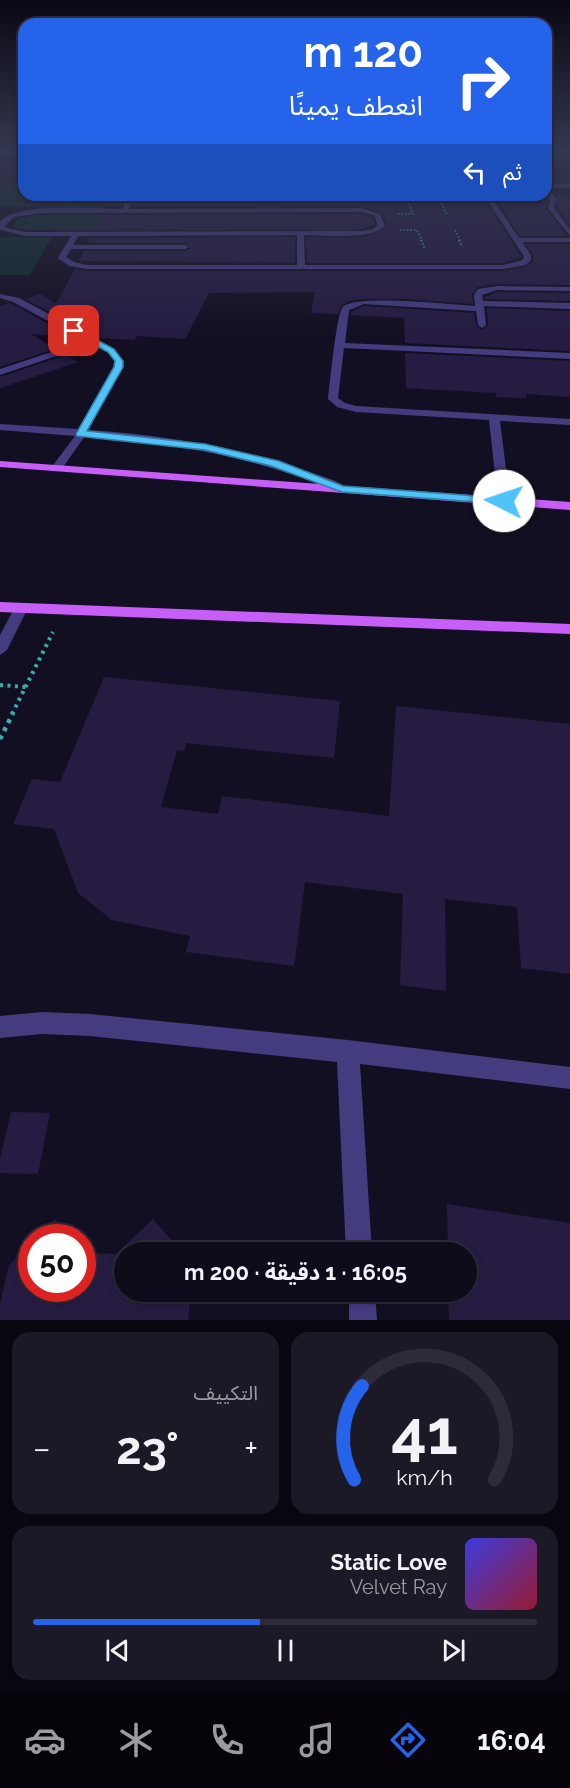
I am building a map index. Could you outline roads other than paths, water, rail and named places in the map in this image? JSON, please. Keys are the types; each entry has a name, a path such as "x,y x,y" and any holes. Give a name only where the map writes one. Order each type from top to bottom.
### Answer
{"main road":[{"path":"0,464 570,506"},
{"path":"0,607 570,629"}],"street":[{"path":"152,212 34,212 3,219 0,226 18,234 362,233 378,230 382,226 379,216 364,212"},
{"path":"76,234 63,255 63,260 79,266 431,267 518,265 528,258 498,212"},
{"path":"554,212 570,234"},
{"path":"300,233 301,267"},
{"path":"181,267 188,234"},
{"path":"518,241 570,241"},
{"path":"68,247 185,247"},
{"path":"482,325 478,293 491,288 570,289"},
{"path":"0,296 16,300 93,341 116,356 118,367 72,450 57,468"},
{"path":"0,304 16,300"},
{"path":"570,306 353,304 345,310 333,395 333,399 341,405 356,409 570,422"},
{"path":"0,372 93,341"},
{"path":"339,345 570,356"},
{"path":"494,418 504,501"},
{"path":"0,427 205,447 275,464 342,489"},
{"path":"72,450 74,469"},
{"path":"0,650 21,608"},
{"path":"0,1027 71,1024 348,1051 570,1078"},
{"path":"348,1051 358,1242"},
{"path":"362,1302 363,1320"}]}
